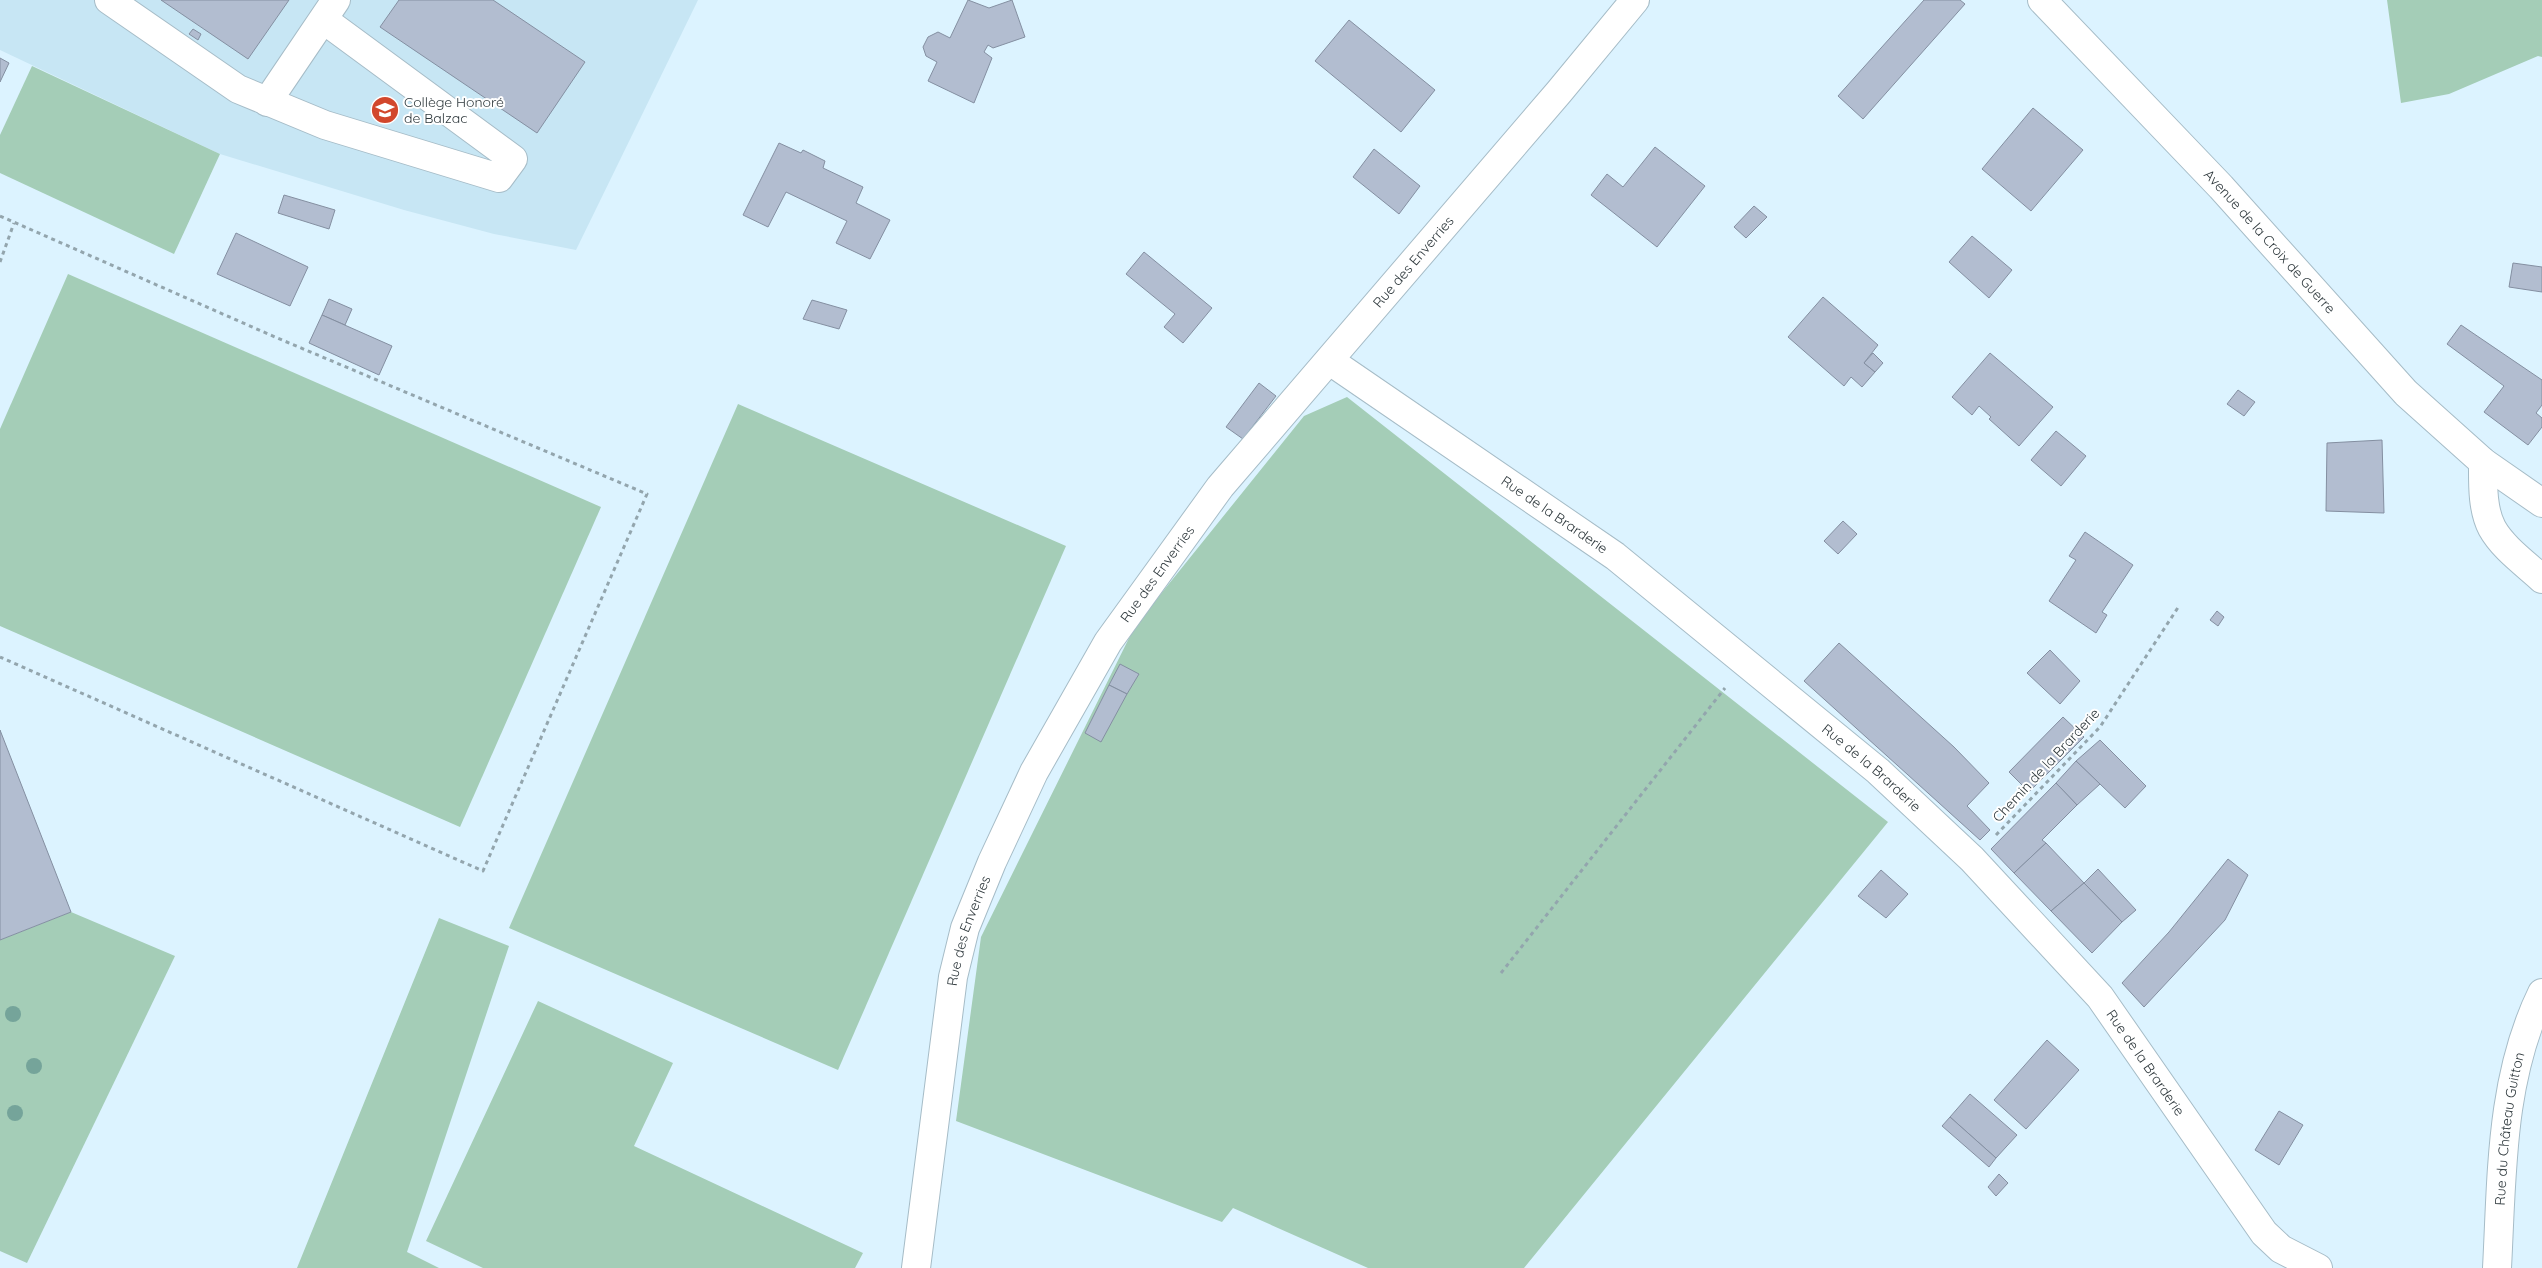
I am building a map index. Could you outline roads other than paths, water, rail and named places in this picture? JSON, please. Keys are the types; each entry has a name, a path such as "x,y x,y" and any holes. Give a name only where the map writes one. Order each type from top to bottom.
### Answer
{"street":[{"path":"109,0 238,89 267,102 325,126 500,178 513,159 330,10 267,102"},
{"name":"Rue des Enverries","path":"916,1268 953,977 965,928 992,862 1034,772 1108,642 1220,488 1560,92 1635,0"},
{"name":"Avenue de la Croix de Guerre","path":"2042,0 2221,187 2406,393 2493,470 2541,501"},
{"name":"Rue de la Brarderie","path":"1330,361 1615,556 1878,771 1972,859 2100,996 2264,1233 2281,1249 2310,1267"},
{"path":"2493,470 2483,491 2492,528 2512,551 2542,579"},
{"name":"Rue du Château Guitton","path":"2497,1268 2504,1136 2512,1076 2542,993"}],"place":[{"name":"Collège Honoré de Balzac","path":"385,110"}]}
